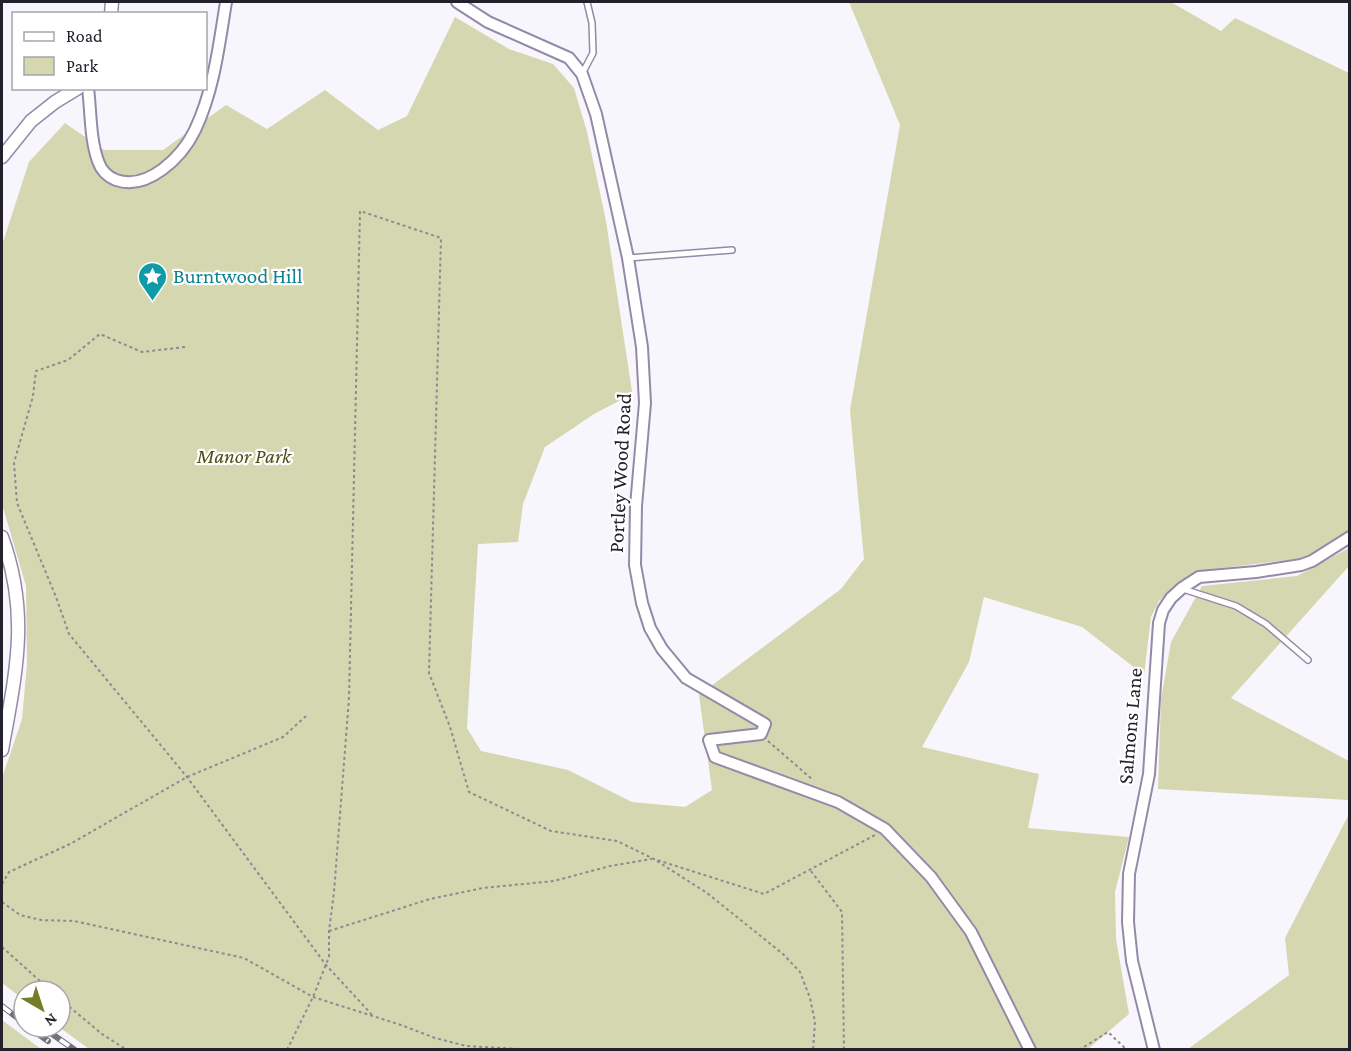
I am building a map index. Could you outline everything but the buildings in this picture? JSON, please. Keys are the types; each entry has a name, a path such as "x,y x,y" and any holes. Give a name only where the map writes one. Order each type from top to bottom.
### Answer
{"street":[{"path":"87,90 98,162 108,177 123,182 145,180 152,176 180,152 194,132 208,97 226,2"},
{"name":"Portley Wood Road","path":"457,2 488,22 569,58 582,74 596,114 628,258 642,346 645,403 636,506 635,565 642,603 650,628 662,649 686,678 765,724 761,734"},
{"path":"2,157 31,121 75,90"},
{"path":"2,537 17,590 18,611 18,651 5,714 2,750"},
{"name":"Salmons Lane","path":"1154,1050 1132,961 1128,922 1129,874 1149,774 1158,623 1163,610 1182,588 1199,577 1301,565 1348,541"},
{"path":"761,734 709,740 715,757 838,802 885,829 931,877 971,932 1030,1050"}],"lane":[{"path":"582,74 593,53 592,23 587,2"},
{"path":"628,258 732,250"},
{"path":"1182,588 1236,606 1266,624 1308,660"}],"path":[{"path":"287,1050 313,998 329,957 329,931 349,698 360,212 441,238 429,673 450,727 469,792 551,831 617,841 654,859 707,893 783,954 800,972 810,998 815,1022 813,1050"},
{"path":"185,347 142,352 100,334 68,360 36,371 33,396 14,463 17,503 69,634 186,777 326,964 374,1017"},
{"path":"2,884 9,872 70,844 186,777 283,737 306,716"},
{"path":"761,734 815,782"},
{"path":"329,931 430,899 483,888 554,881 610,866 654,859 764,894 885,829"},
{"path":"810,871 842,912 844,1050"},
{"path":"2,902 20,915 40,920 74,921 244,958 313,998 435,1038 466,1046 537,1050"},
{"path":"2,947 38,979"},
{"path":"72,1009 102,1034 127,1050"},
{"path":"1079,1050 1108,1032 1127,1050"}],"green space":[{"name":"Manor Park","path":"849,2 1171,2 1221,31 1235,18 1349,73 1349,531 1304,558 1197,571 1177,584 1159,601 1151,617 1144,675 1082,627 984,597 969,662 922,747 1039,774 1028,828 1129,837 1115,892 1116,939 1129,1014 1088,1049 89,1049 72,1037 72,979 12,979 12,991 2,983 2,778 22,719 27,664 26,586 2,504 2,245 29,162 65,123 104,150 163,150 226,105 267,129 325,90 378,130 407,116 455,17 509,49 553,64 574,88 587,132 606,221 633,398 619,401 594,414 545,447 523,504 518,542 478,544 467,728 481,751 568,770 632,802 685,807 712,790 699,695 841,589 864,559 850,410 900,125"},
{"path":"1349,548 1349,566 1231,698 1349,761 1349,800 1158,789 1161,699 1171,642 1202,586 1297,576"},
{"path":"1349,814 1349,1049 1188,1049 1289,975 1285,938"},
{"path":"2,1020 12,1027 12,1039 28,1039 41,1049 2,1049"}],"railway":[{"path":"2,1006 12,1014"},
{"path":"59,1039 75,1050"}],"place":[{"name":"Burntwood Hill","path":"152,302"}]}
